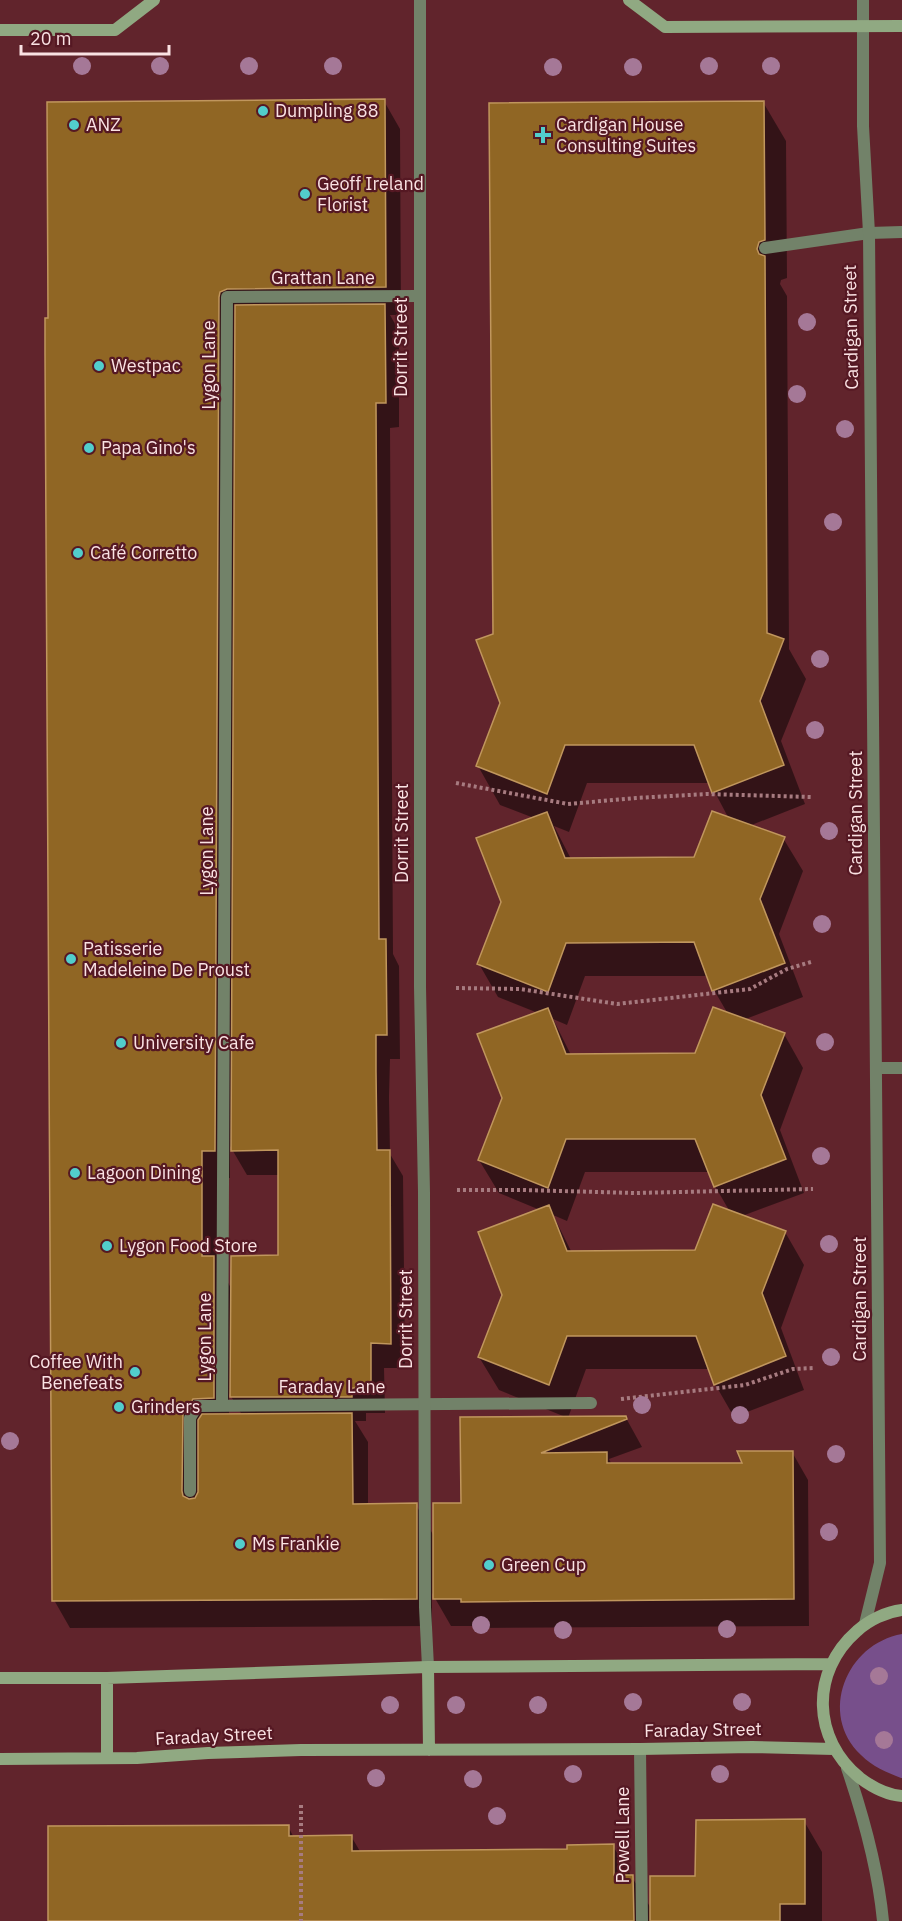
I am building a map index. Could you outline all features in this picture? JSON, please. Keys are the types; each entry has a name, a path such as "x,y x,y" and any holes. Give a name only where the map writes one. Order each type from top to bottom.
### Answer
{"street":[{"path":"0,30 116,30 154,0"},
{"name":"Dorrit Street","path":"420,0 420,987 428,1667"},
{"path":"629,0 665,27 902,26"},
{"name":"Cardigan Street","path":"863,0 864,126 869,233 880,1563 865,1624"},
{"path":"765,248 869,233 902,232"},
{"name":"Grattan Lane","path":"227,297 419,296"},
{"name":"Lygon Lane","path":"222,1406 227,297"},
{"path":"876,1068 902,1068"},
{"name":"Faraday Lane","path":"190,1491 190,1418 197,1406 591,1403"},
{"path":"883,1921 881,1896 865,1819 847,1768 834,1749 824,1721 823,1692 830,1664 845,1642 865,1624 891,1611 902,1610"},
{"path":"0,1678 107,1678 428,1667 830,1664"},
{"path":"428,1667 429,1750"},
{"path":"107,1678 107,1758"},
{"name":"Faraday Street","path":"0,1759 107,1758 220,1752 752,1747 834,1749"},
{"name":"Powell Lane","path":"640,1749 642,1921"},
{"path":"847,1768 870,1786 902,1796"}],"path":[{"path":"456,783 568,804 707,794 811,797"},
{"path":"456,988 520,990 617,1004 750,989 787,969 811,962"},
{"path":"457,1190 635,1193 813,1189"},
{"path":"591,1403 746,1385 793,1370 814,1368"},
{"path":"301,1804 301,1921"}],"shaded area":[{"path":"902,1634 901,1778 875,1766 861,1755 848,1738 841,1720 840,1701 844,1683 853,1666 866,1651 882,1640"}],"building":[{"path":"385,99 386,287 227,289 220,292 219,297 215,1151 202,1151 202,1256 214,1256 214,1398 193,1399 183,1414 182,1491 183,1496 189,1499 195,1498 198,1492 198,1420 202,1414 352,1413 353,1504 417,1503 417,1599 52,1601 45,354 45,318 48,318 47,102"},
{"path":"764,101 765,240 759,242 757,249 759,254 765,256 767,633 784,639 760,701 784,765 712,793 694,745 565,745 547,794 476,766 500,703 476,640 493,634 489,103"},
{"path":"385,304 386,403 376,403 379,939 386,939 387,1035 376,1035 376,1071 377,1150 390,1150 391,1344 371,1343 371,1388 352,1388 352,1397 230,1397 231,1256 278,1255 278,1150 231,1151 235,305"},
{"path":"712,811 785,837 760,899 785,963 712,991 694,942 566,943 548,992 477,964 501,902 476,838 547,812 565,858 694,857"},
{"path":"713,1007 785,1033 761,1095 786,1159 714,1187 695,1139 566,1139 548,1188 478,1160 502,1098 477,1034 548,1008 566,1054 695,1053"},
{"path":"713,1204 786,1231 762,1293 786,1356 714,1385 696,1336 567,1336 549,1385 478,1357 502,1295 478,1232 549,1205 567,1251 695,1250"},
{"path":"626,1416 627,1419 541,1453 607,1452 607,1463 742,1463 737,1451 793,1451 794,1599 461,1602 461,1599 433,1599 433,1503 461,1503 460,1417"},
{"path":"805,1819 805,1904 780,1904 780,1921 650,1921 650,1876 695,1876 696,1820"},
{"path":"289,1825 289,1836 352,1835 352,1851 567,1849 567,1845 614,1844 614,1875 633,1875 634,1921 48,1921 48,1826"}],"place":[{"name":"Dumpling 88","path":"263,111"},
{"name":"ANZ","path":"74,125"},
{"name":"Cardigan House Consulting Suites","path":"543,135"},
{"name":"Geoff Ireland Florist","path":"305,194"},
{"name":"Westpac","path":"99,366"},
{"name":"Papa Gino's","path":"89,448"},
{"name":"Café Corretto","path":"78,553"},
{"name":"Patisserie Madeleine De Proust","path":"71,959"},
{"name":"University Cafe","path":"121,1043"},
{"name":"Lagoon Dining","path":"75,1173"},
{"name":"Lygon Food Store","path":"107,1246"},
{"name":"Coffee With Benefeats","path":"135,1372"},
{"name":"Grinders","path":"119,1407"},
{"name":"Ms Frankie","path":"240,1544"},
{"name":"Green Cup","path":"489,1565"}]}
